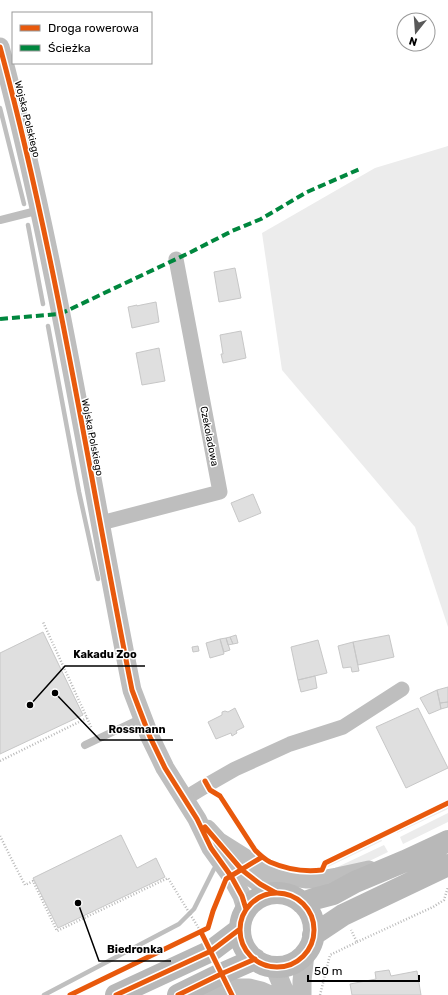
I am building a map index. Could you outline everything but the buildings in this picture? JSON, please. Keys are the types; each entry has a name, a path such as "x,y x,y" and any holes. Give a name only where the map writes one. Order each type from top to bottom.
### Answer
{"main road":[{"path":"302,903 333,894 355,882 448,841"},
{"path":"185,992 222,974 264,963 281,966 294,962 309,944 343,915 448,872"},
{"path":"116,995 211,951 243,919 256,899 262,896 276,893 290,896 302,903 307,909 312,922 313,928 309,944"},
{"path":"243,919 240,936 246,950 264,963"}],"street":[{"name":"Wojska Polskiego","path":"0,47 40,210 132,690 150,737 165,768 214,844"},
{"name":"Czekoladowa","path":"101,523 220,492 176,259"},
{"path":"184,798 235,769 290,744 343,726 402,689"},
{"path":"214,844 261,868 286,876 307,879 326,879 337,877 405,861"},
{"path":"214,844 242,870 260,884 276,893"},
{"path":"214,844 242,896 243,919"},
{"path":"302,995 302,981 309,944"},
{"path":"264,963 283,987 286,995"},
{"path":"185,992 214,992 238,988 249,988 262,991 270,995"}],"lane":[{"path":"0,220 40,210"},
{"path":"85,745 142,718"}],"path":[{"path":"43,622 92,729 98,727"},
{"path":"0,761 87,718"},
{"path":"0,836 25,884 33,881 57,931 168,878 201,932"},
{"path":"358,942 433,907 444,900 448,872"}],"shaded area":[{"path":"448,146 448,627 415,527 282,370 262,233 375,168"},
{"path":"448,806 448,809 397,833 396,831"},
{"path":"448,813 448,822 403,844 400,837"},
{"path":"381,839 382,841 328,867 327,865"},
{"path":"384,845 388,852 353,869 329,871"}],"waterway":[{"path":"0,108 24,204"},
{"path":"28,225 43,304"},
{"path":"48,326 79,492 98,579"},
{"path":"44,995 179,924 194,909 214,869"}],"marked path":[{"path":"0,319 60,314 232,231 261,219 307,192 362,168"}],"cycle path":[{"path":"0,47 39,206 132,690 150,737 165,768 197,819 211,848 231,876 242,896 246,909"},
{"path":"205,781 210,790 220,796 255,850 260,855 268,861 276,864 302,870 322,870 325,863 448,803"},
{"path":"205,827 242,870 260,884 276,893"},
{"path":"70,995 208,928 226,879 262,857"},
{"path":"277,893 291,896 303,904 311,916 314,930 311,944 303,956 291,964 277,967 263,964 251,956 243,944 240,930 243,916 251,904 263,896 277,893"},
{"path":"116,995 211,951 240,929"},
{"path":"201,932 232,995"},
{"path":"178,995 255,959"}],"place":[{"name":"Rossmann","path":"55,693"},
{"name":"Kakadu Zoo","path":"30,705"},
{"name":"Biedronka","path":"78,903"}]}
